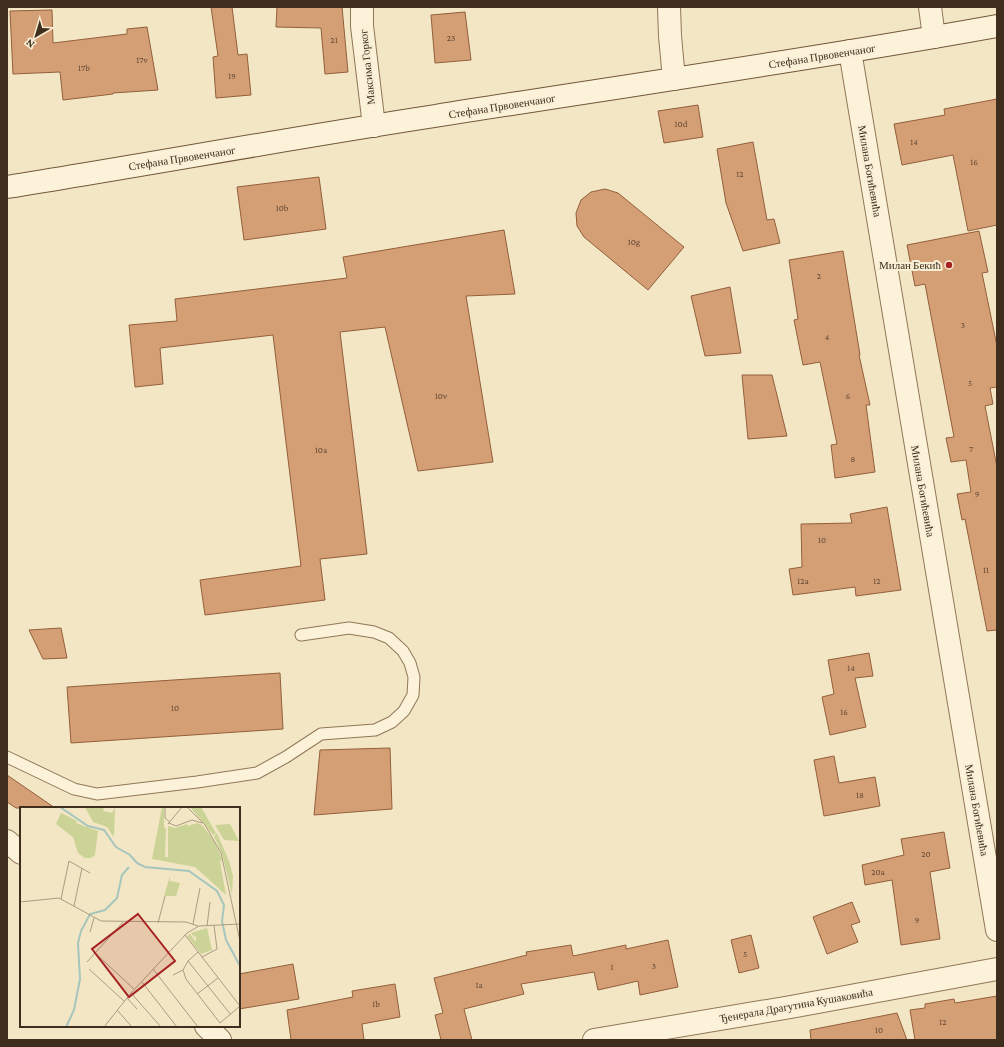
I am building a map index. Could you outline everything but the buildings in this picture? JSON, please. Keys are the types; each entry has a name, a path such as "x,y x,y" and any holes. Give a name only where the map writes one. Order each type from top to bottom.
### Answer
{"street":[{"name":"Максима Горког","path":"362,7 362,26 374,126"},
{"path":"669,7 674,79"},
{"path":"930,7 934,37"},
{"name":"Стефана Првовенчаног","path":"7,187 374,126 850,51 997,26"},
{"name":"Милана Богићевића","path":"850,51 997,930"},
{"path":"7,841 20,852"},
{"name":"Ђенерала Драгутина Кушаковића","path":"594,1040 785,1008 997,969"},
{"path":"207,1027 220,1040"}],"lane":[{"path":"7,757 74,789 97,794 257,773 286,757 321,734 374,730 392,722 404,711 413,695 414,677 410,663 403,651 390,638 374,632 349,628 301,635"}],"place":[{"name":"Милан Бекић","path":"949,265"}]}
